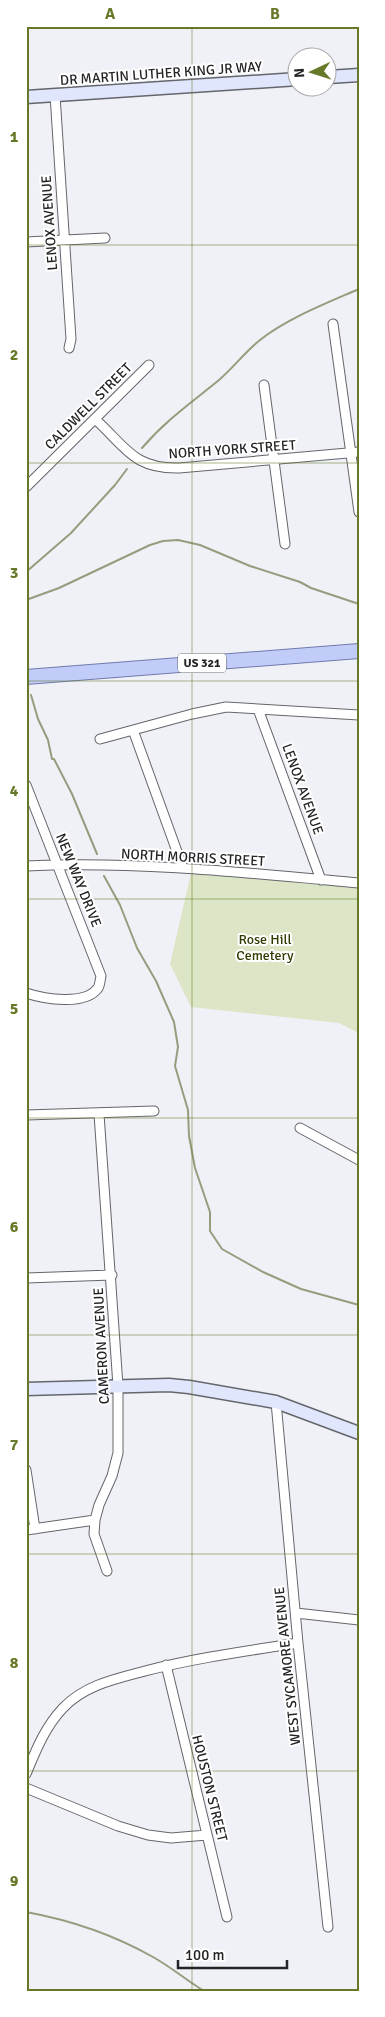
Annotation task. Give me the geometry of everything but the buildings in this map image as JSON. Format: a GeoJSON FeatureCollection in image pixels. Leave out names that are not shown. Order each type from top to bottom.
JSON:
{"type":"FeatureCollection","features":[{"type":"Feature","properties":{"kind":"main road","name":"US 321"},"geometry":{"type":"LineString","coordinates":[[26,677],[359,651]]}},
{"type":"Feature","properties":{"kind":"street"},"geometry":{"type":"LineString","coordinates":[[338,76],[359,75]]}},
{"type":"Feature","properties":{"kind":"street","name":"DR MARTIN LUTHER KING JR WAY"},"geometry":{"type":"LineString","coordinates":[[26,97],[288,80]]}},
{"type":"Feature","properties":{"kind":"street","name":"LENOX AVENUE"},"geometry":{"type":"LineString","coordinates":[[55,95],[71,339],[69,348]]}},
{"type":"Feature","properties":{"kind":"street"},"geometry":{"type":"LineString","coordinates":[[26,242],[105,238]]}},
{"type":"Feature","properties":{"kind":"street"},"geometry":{"type":"LineString","coordinates":[[332,324],[355,453],[359,512]]}},
{"type":"Feature","properties":{"kind":"street","name":"CALDWELL STREET"},"geometry":{"type":"LineString","coordinates":[[26,487],[148,365]]}},
{"type":"Feature","properties":{"kind":"street"},"geometry":{"type":"LineString","coordinates":[[264,385],[285,544]]}},
{"type":"Feature","properties":{"kind":"street","name":"NORTH YORK STREET"},"geometry":{"type":"LineString","coordinates":[[95,419],[128,452],[158,468],[180,468],[355,453]]}},
{"type":"Feature","properties":{"kind":"street"},"geometry":{"type":"LineString","coordinates":[[100,739],[214,708],[359,715]]}},
{"type":"Feature","properties":{"kind":"street","name":"LENOX AVENUE"},"geometry":{"type":"LineString","coordinates":[[258,709],[321,880]]}},
{"type":"Feature","properties":{"kind":"street"},"geometry":{"type":"LineString","coordinates":[[133,730],[183,868]]}},
{"type":"Feature","properties":{"kind":"street","name":"NEW WAY DRIVE"},"geometry":{"type":"LineString","coordinates":[[26,785],[101,976],[99,987],[92,993],[68,1000],[44,998],[26,993]]}},
{"type":"Feature","properties":{"kind":"street","name":"NORTH MORRIS STREET"},"geometry":{"type":"LineString","coordinates":[[26,866],[183,868],[359,883]]}},
{"type":"Feature","properties":{"kind":"street"},"geometry":{"type":"LineString","coordinates":[[26,1115],[154,1111]]}},
{"type":"Feature","properties":{"kind":"street","name":"CAMERON AVENUE"},"geometry":{"type":"LineString","coordinates":[[99,1114],[112,1275],[118,1386],[118,1453],[112,1476],[99,1505],[94,1534],[107,1571]]}},
{"type":"Feature","properties":{"kind":"street"},"geometry":{"type":"LineString","coordinates":[[300,1128],[359,1160]]}},
{"type":"Feature","properties":{"kind":"street"},"geometry":{"type":"LineString","coordinates":[[26,1278],[112,1275]]}},
{"type":"Feature","properties":{"kind":"street"},"geometry":{"type":"LineString","coordinates":[[26,1389],[118,1386],[189,1387],[276,1402],[359,1433]]}},
{"type":"Feature","properties":{"kind":"street","name":"WEST SYCAMORE AVENUE"},"geometry":{"type":"LineString","coordinates":[[276,1402],[298,1642],[328,1927]]}},
{"type":"Feature","properties":{"kind":"street"},"geometry":{"type":"LineString","coordinates":[[26,1470],[30,1530],[95,1520]]}},
{"type":"Feature","properties":{"kind":"street"},"geometry":{"type":"LineString","coordinates":[[296,1613],[359,1620]]}},
{"type":"Feature","properties":{"kind":"street"},"geometry":{"type":"LineString","coordinates":[[26,1774],[49,1726],[72,1700],[87,1690],[102,1683],[166,1665],[197,1658],[298,1642]]}},
{"type":"Feature","properties":{"kind":"street","name":"HOUSTON STREET"},"geometry":{"type":"LineString","coordinates":[[166,1665],[227,1917]]}},
{"type":"Feature","properties":{"kind":"street"},"geometry":{"type":"LineString","coordinates":[[26,1788],[118,1826],[148,1835],[171,1838],[207,1834]]}},
{"type":"Feature","properties":{"kind":"green space","name":"Rose Hill Cemetery"},"geometry":{"type":"Polygon","coordinates":[[[191,873],[359,887],[359,1033],[339,1023],[191,1007],[170,964],[191,873]]]}},
{"type":"Feature","properties":{"kind":"waterway"},"geometry":{"type":"LineString","coordinates":[[142,448],[170,420],[230,370],[260,340],[295,318],[359,289]]}},
{"type":"Feature","properties":{"kind":"waterway"},"geometry":{"type":"LineString","coordinates":[[26,572],[71,533],[115,485],[127,469]]}},
{"type":"Feature","properties":{"kind":"waterway"},"geometry":{"type":"LineString","coordinates":[[26,600],[59,588],[150,545],[163,541],[178,540],[200,545],[250,566],[359,604]]}},
{"type":"Feature","properties":{"kind":"waterway"},"geometry":{"type":"LineString","coordinates":[[31,695],[38,719],[48,740],[52,759],[54,759],[72,794],[97,854]]}},
{"type":"Feature","properties":{"kind":"waterway"},"geometry":{"type":"LineString","coordinates":[[104,876],[120,905],[137,948],[156,981],[174,1022],[178,1047],[175,1066],[188,1110],[189,1136],[195,1168],[210,1212],[210,1231],[222,1249],[263,1272],[301,1289],[359,1305]]}},
{"type":"Feature","properties":{"kind":"waterway"},"geometry":{"type":"LineString","coordinates":[[26,1912],[59,1919],[123,1942],[160,1961],[204,1991]]}}]}
